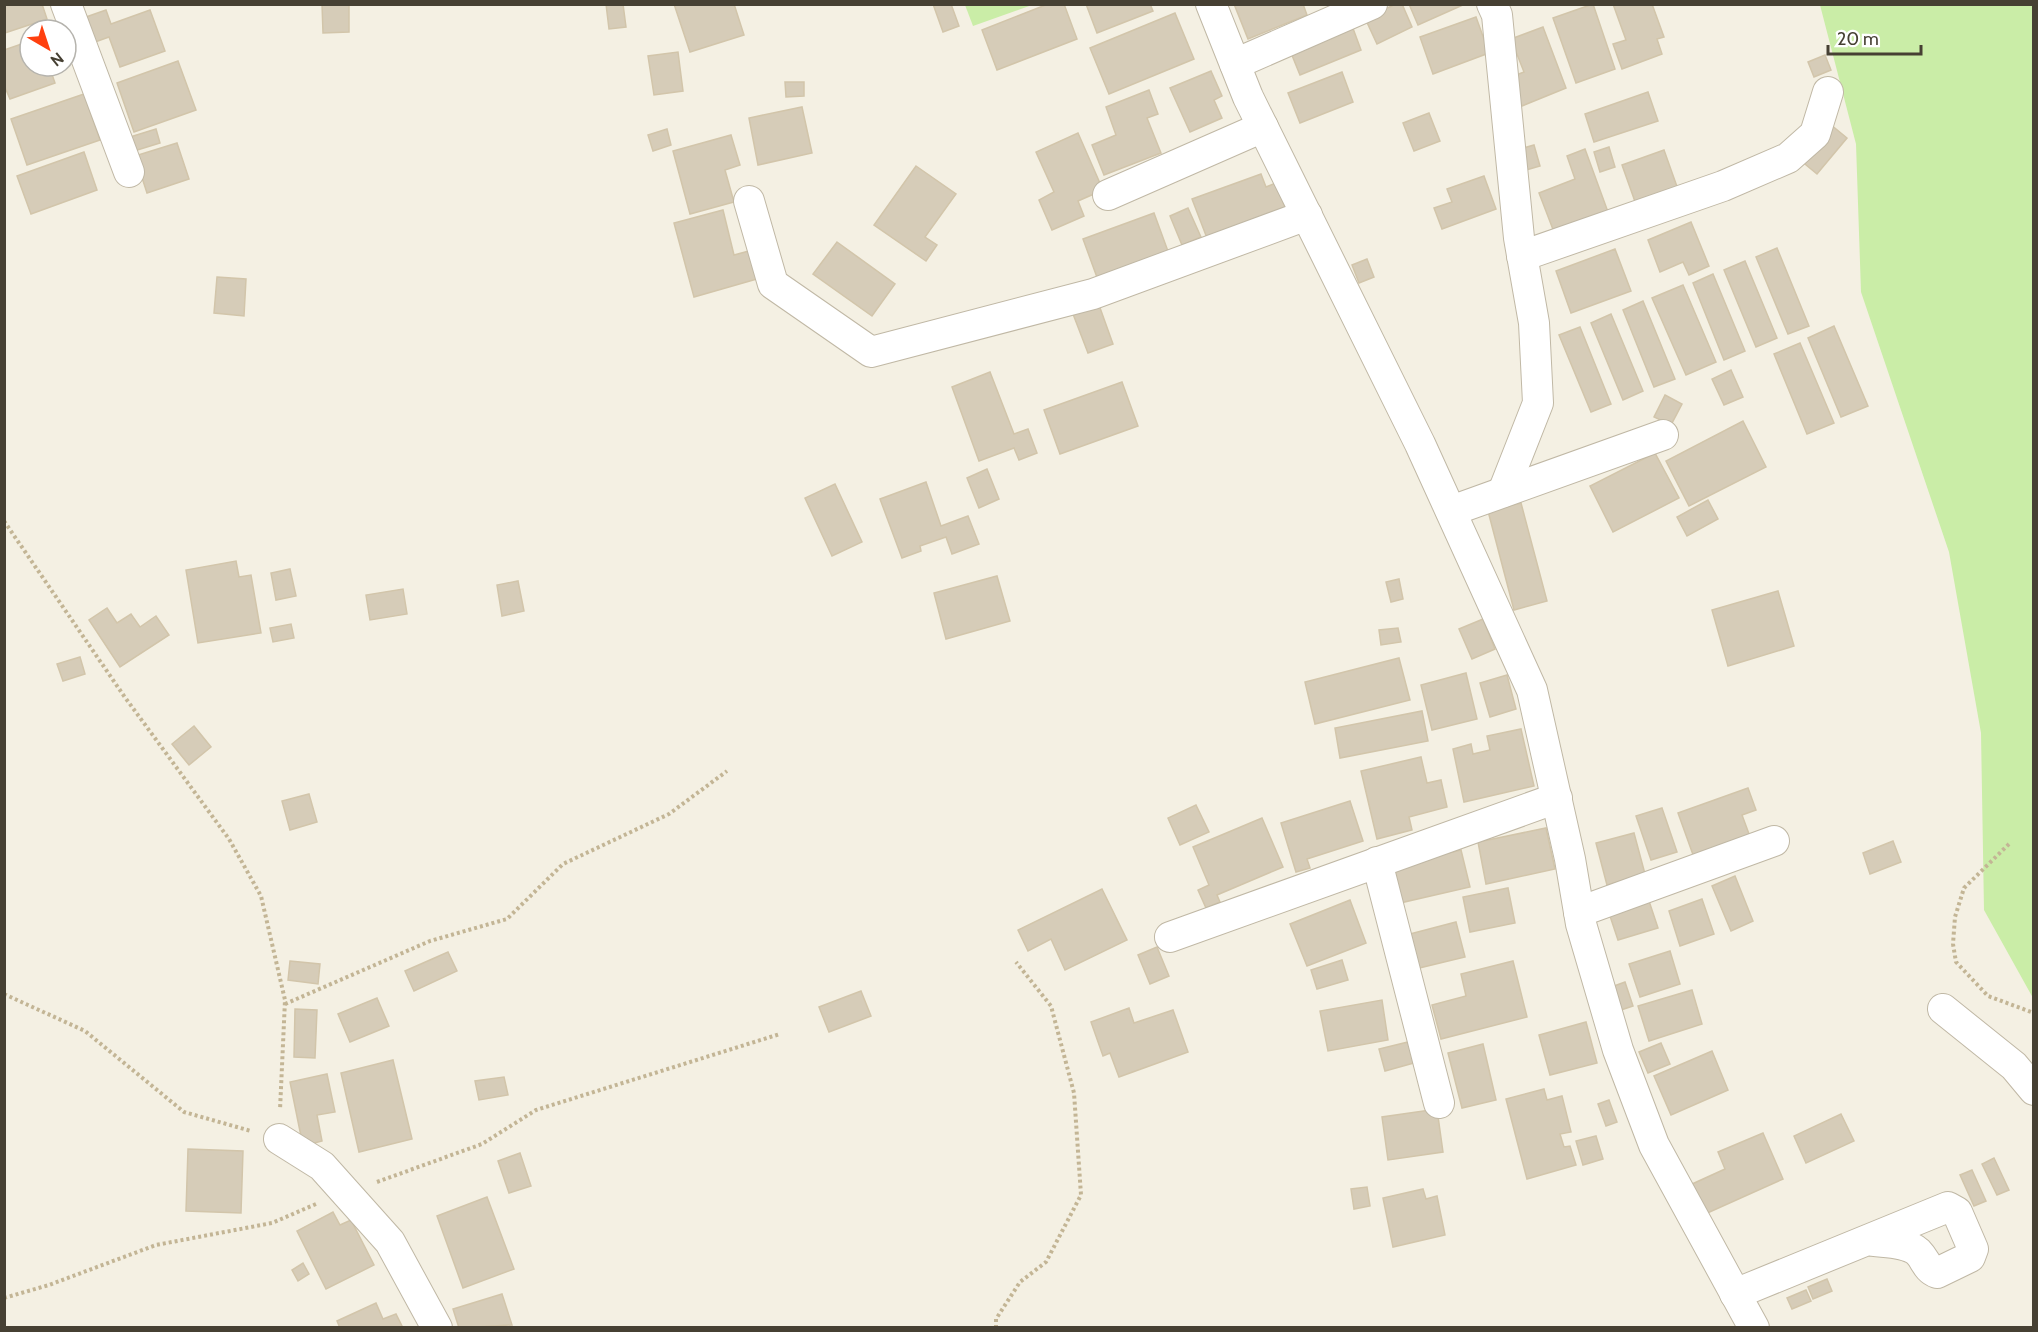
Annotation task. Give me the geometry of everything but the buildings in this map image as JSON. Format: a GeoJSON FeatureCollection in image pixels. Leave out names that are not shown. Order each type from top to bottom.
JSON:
{"type":"FeatureCollection","features":[{"type":"Feature","properties":{"kind":"street"},"geometry":{"type":"LineString","coordinates":[[66,4],[129,172]]}},
{"type":"Feature","properties":{"kind":"street"},"geometry":{"type":"LineString","coordinates":[[1211,4],[1263,127],[1451,511],[1532,690],[1557,798],[1579,912],[1618,1050],[1654,1145],[1754,1328]]}},
{"type":"Feature","properties":{"kind":"street"},"geometry":{"type":"LineString","coordinates":[[1235,64],[1372,4]]}},
{"type":"Feature","properties":{"kind":"street"},"geometry":{"type":"LineString","coordinates":[[1492,4],[1497,15],[1522,256],[1534,323],[1538,403],[1503,492]]}},
{"type":"Feature","properties":{"kind":"street"},"geometry":{"type":"LineString","coordinates":[[1522,256],[1733,182],[1788,158],[1815,134],[1828,92]]}},
{"type":"Feature","properties":{"kind":"street"},"geometry":{"type":"LineString","coordinates":[[1108,195],[1263,127]]}},
{"type":"Feature","properties":{"kind":"street"},"geometry":{"type":"LineString","coordinates":[[749,201],[773,284],[871,352],[1093,294],[1307,214]]}},
{"type":"Feature","properties":{"kind":"street"},"geometry":{"type":"LineString","coordinates":[[1451,511],[1663,435]]}},
{"type":"Feature","properties":{"kind":"street"},"geometry":{"type":"LineString","coordinates":[[1170,937],[1557,798]]}},
{"type":"Feature","properties":{"kind":"street"},"geometry":{"type":"LineString","coordinates":[[1579,912],[1774,841]]}},
{"type":"Feature","properties":{"kind":"street"},"geometry":{"type":"LineString","coordinates":[[1377,862],[1439,1103]]}},
{"type":"Feature","properties":{"kind":"street"},"geometry":{"type":"LineString","coordinates":[[1943,1009],[2014,1066],[2034,1090]]}},
{"type":"Feature","properties":{"kind":"street"},"geometry":{"type":"LineString","coordinates":[[279,1138],[321,1166],[390,1242],[437,1328]]}},
{"type":"Feature","properties":{"kind":"street"},"geometry":{"type":"LineString","coordinates":[[1735,1294],[1867,1240]]}},
{"type":"Feature","properties":{"kind":"path"},"geometry":{"type":"LineString","coordinates":[[4,521],[124,696],[229,839],[261,896],[285,1004],[279,1138],[184,1112],[85,1031],[4,994]]}},
{"type":"Feature","properties":{"kind":"path"},"geometry":{"type":"LineString","coordinates":[[285,1004],[430,941],[507,919],[563,864],[669,814],[727,771]]}},
{"type":"Feature","properties":{"kind":"path"},"geometry":{"type":"LineString","coordinates":[[2009,844],[1964,888],[1955,917],[1953,944],[1956,962],[1988,996],[2034,1013]]}},
{"type":"Feature","properties":{"kind":"path"},"geometry":{"type":"LineString","coordinates":[[996,1328],[996,1320],[1020,1282],[1046,1262],[1082,1195],[1074,1093],[1051,1006],[1016,962]]}},
{"type":"Feature","properties":{"kind":"path"},"geometry":{"type":"LineString","coordinates":[[4,1298],[49,1285],[156,1245],[272,1223],[344,1191],[402,1174],[482,1144],[536,1110],[780,1034]]}},
{"type":"Feature","properties":{"kind":"green space"},"geometry":{"type":"Polygon","coordinates":[[[965,4],[1032,5],[973,26],[965,4]]]}},
{"type":"Feature","properties":{"kind":"green space"},"geometry":{"type":"Polygon","coordinates":[[[1820,5],[2033,5],[2033,998],[1984,910],[1981,733],[1949,552],[1861,292],[1856,144],[1820,5]]]}}]}
